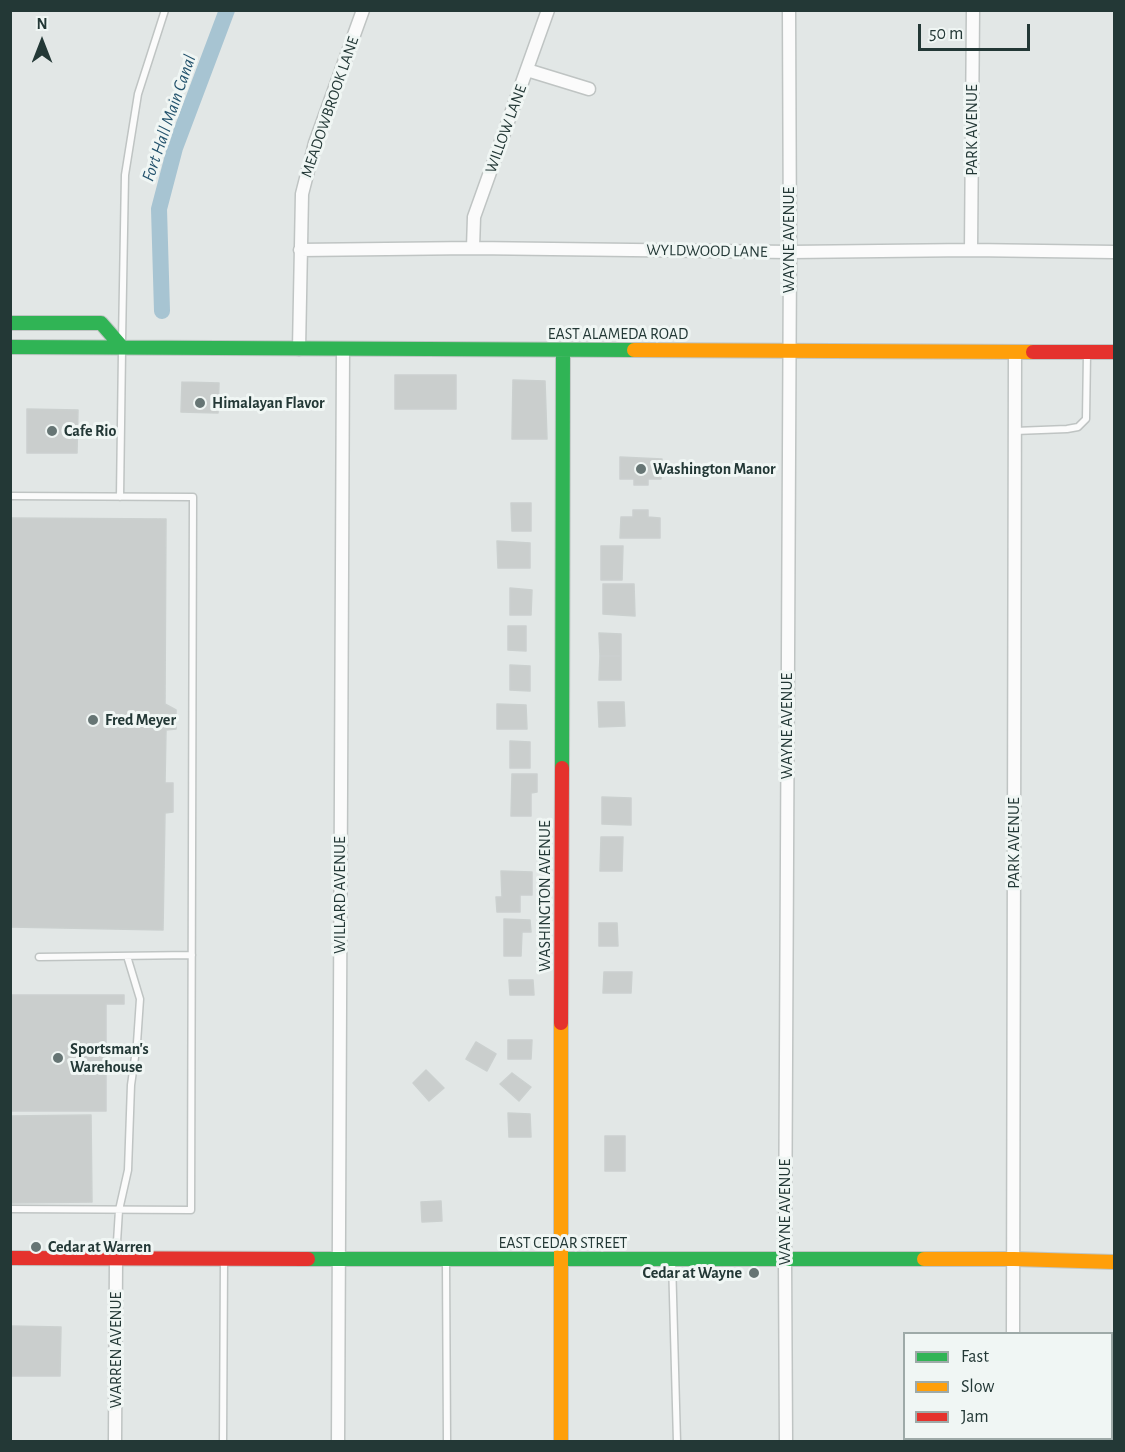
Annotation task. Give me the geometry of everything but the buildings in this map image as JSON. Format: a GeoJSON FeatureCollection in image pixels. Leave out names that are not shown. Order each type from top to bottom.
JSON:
{"type":"FeatureCollection","features":[{"type":"Feature","properties":{"kind":"street","name":"MEADOWBROOK LANE"},"geometry":{"type":"LineString","coordinates":[[299,349],[302,194],[315,143],[363,10]]}},
{"type":"Feature","properties":{"kind":"street","name":"WILLOW LANE"},"geometry":{"type":"LineString","coordinates":[[473,248],[474,217],[548,10]]}},
{"type":"Feature","properties":{"kind":"street","name":"WAYNE AVENUE"},"geometry":{"type":"LineString","coordinates":[[786,1442],[784,1259],[790,252],[789,10]]}},
{"type":"Feature","properties":{"kind":"street","name":"PARK AVENUE"},"geometry":{"type":"LineString","coordinates":[[971,250],[972,10]]}},
{"type":"Feature","properties":{"kind":"street"},"geometry":{"type":"LineString","coordinates":[[527,70],[589,89]]}},
{"type":"Feature","properties":{"kind":"street","name":"WYLDWOOD LANE"},"geometry":{"type":"LineString","coordinates":[[300,250],[473,248],[790,252],[971,250],[1114,252]]}},
{"type":"Feature","properties":{"kind":"street"},"geometry":{"type":"LineString","coordinates":[[10,323],[101,323],[122,347]]}},
{"type":"Feature","properties":{"kind":"street","name":"EAST ALAMEDA ROAD"},"geometry":{"type":"LineString","coordinates":[[10,347],[1114,352]]}},
{"type":"Feature","properties":{"kind":"street","name":"WILLARD AVENUE"},"geometry":{"type":"LineString","coordinates":[[338,1442],[343,349]]}},
{"type":"Feature","properties":{"kind":"street","name":"WASHINGTON AVENUE"},"geometry":{"type":"LineString","coordinates":[[561,1442],[564,364],[562,351]]}},
{"type":"Feature","properties":{"kind":"street","name":"PARK AVENUE"},"geometry":{"type":"LineString","coordinates":[[1013,1332],[1015,352]]}},
{"type":"Feature","properties":{"kind":"street","name":"EAST CEDAR STREET"},"geometry":{"type":"LineString","coordinates":[[10,1258],[1014,1259],[1114,1262]]}},
{"type":"Feature","properties":{"kind":"street","name":"WARREN AVENUE"},"geometry":{"type":"LineString","coordinates":[[115,1442],[116,1259]]}},
{"type":"Feature","properties":{"kind":"lane"},"geometry":{"type":"LineString","coordinates":[[120,497],[125,175],[138,94],[165,10]]}},
{"type":"Feature","properties":{"kind":"lane"},"geometry":{"type":"LineString","coordinates":[[1014,431],[1067,429],[1078,427],[1086,419],[1087,352]]}},
{"type":"Feature","properties":{"kind":"lane"},"geometry":{"type":"LineString","coordinates":[[10,496],[193,497],[191,1210],[10,1209]]}},
{"type":"Feature","properties":{"kind":"lane"},"geometry":{"type":"LineString","coordinates":[[39,957],[192,955]]}},
{"type":"Feature","properties":{"kind":"lane"},"geometry":{"type":"LineString","coordinates":[[116,1259],[119,1210],[128,1170],[132,1085],[140,999],[127,956]]}},
{"type":"Feature","properties":{"kind":"lane"},"geometry":{"type":"LineString","coordinates":[[223,1442],[224,1259]]}},
{"type":"Feature","properties":{"kind":"lane"},"geometry":{"type":"LineString","coordinates":[[446,1259],[447,1442]]}},
{"type":"Feature","properties":{"kind":"lane"},"geometry":{"type":"LineString","coordinates":[[672,1259],[677,1442]]}},
{"type":"Feature","properties":{"kind":"waterway","name":"Fort Hall Main Canal"},"geometry":{"type":"LineString","coordinates":[[162,311],[159,209],[175,148],[227,10]]}},
{"type":"Feature","properties":{"kind":"traffic: fast"},"geometry":{"type":"LineString","coordinates":[[10,323],[101,323],[122,347]]}},
{"type":"Feature","properties":{"kind":"traffic: fast"},"geometry":{"type":"LineString","coordinates":[[10,347],[634,350]]}},
{"type":"Feature","properties":{"kind":"traffic: fast"},"geometry":{"type":"LineString","coordinates":[[562,768],[563,351]]}},
{"type":"Feature","properties":{"kind":"traffic: fast"},"geometry":{"type":"LineString","coordinates":[[308,1259],[924,1259]]}},
{"type":"Feature","properties":{"kind":"traffic: slow"},"geometry":{"type":"LineString","coordinates":[[634,350],[1033,352]]}},
{"type":"Feature","properties":{"kind":"traffic: slow"},"geometry":{"type":"LineString","coordinates":[[561,1023],[561,1442]]}},
{"type":"Feature","properties":{"kind":"traffic: slow"},"geometry":{"type":"LineString","coordinates":[[924,1259],[1114,1262]]}},
{"type":"Feature","properties":{"kind":"traffic: jam"},"geometry":{"type":"LineString","coordinates":[[1033,352],[1114,352]]}},
{"type":"Feature","properties":{"kind":"traffic: jam"},"geometry":{"type":"LineString","coordinates":[[561,1023],[562,768]]}},
{"type":"Feature","properties":{"kind":"traffic: jam"},"geometry":{"type":"LineString","coordinates":[[10,1258],[308,1259]]}},
{"type":"Feature","properties":{"kind":"place","name":"Himalayan Flavor"},"geometry":{"type":"Point","coordinates":[200,403]}},
{"type":"Feature","properties":{"kind":"place","name":"Cafe Rio"},"geometry":{"type":"Point","coordinates":[52,431]}},
{"type":"Feature","properties":{"kind":"place","name":"Washington Manor"},"geometry":{"type":"Point","coordinates":[641,469]}},
{"type":"Feature","properties":{"kind":"place","name":"Fred Meyer"},"geometry":{"type":"Point","coordinates":[93,720]}},
{"type":"Feature","properties":{"kind":"place","name":"Sportsman's Warehouse"},"geometry":{"type":"Point","coordinates":[58,1058]}},
{"type":"Feature","properties":{"kind":"place","name":"Cedar at Warren"},"geometry":{"type":"Point","coordinates":[36,1247]}},
{"type":"Feature","properties":{"kind":"place","name":"Cedar at Wayne"},"geometry":{"type":"Point","coordinates":[754,1273]}}]}
